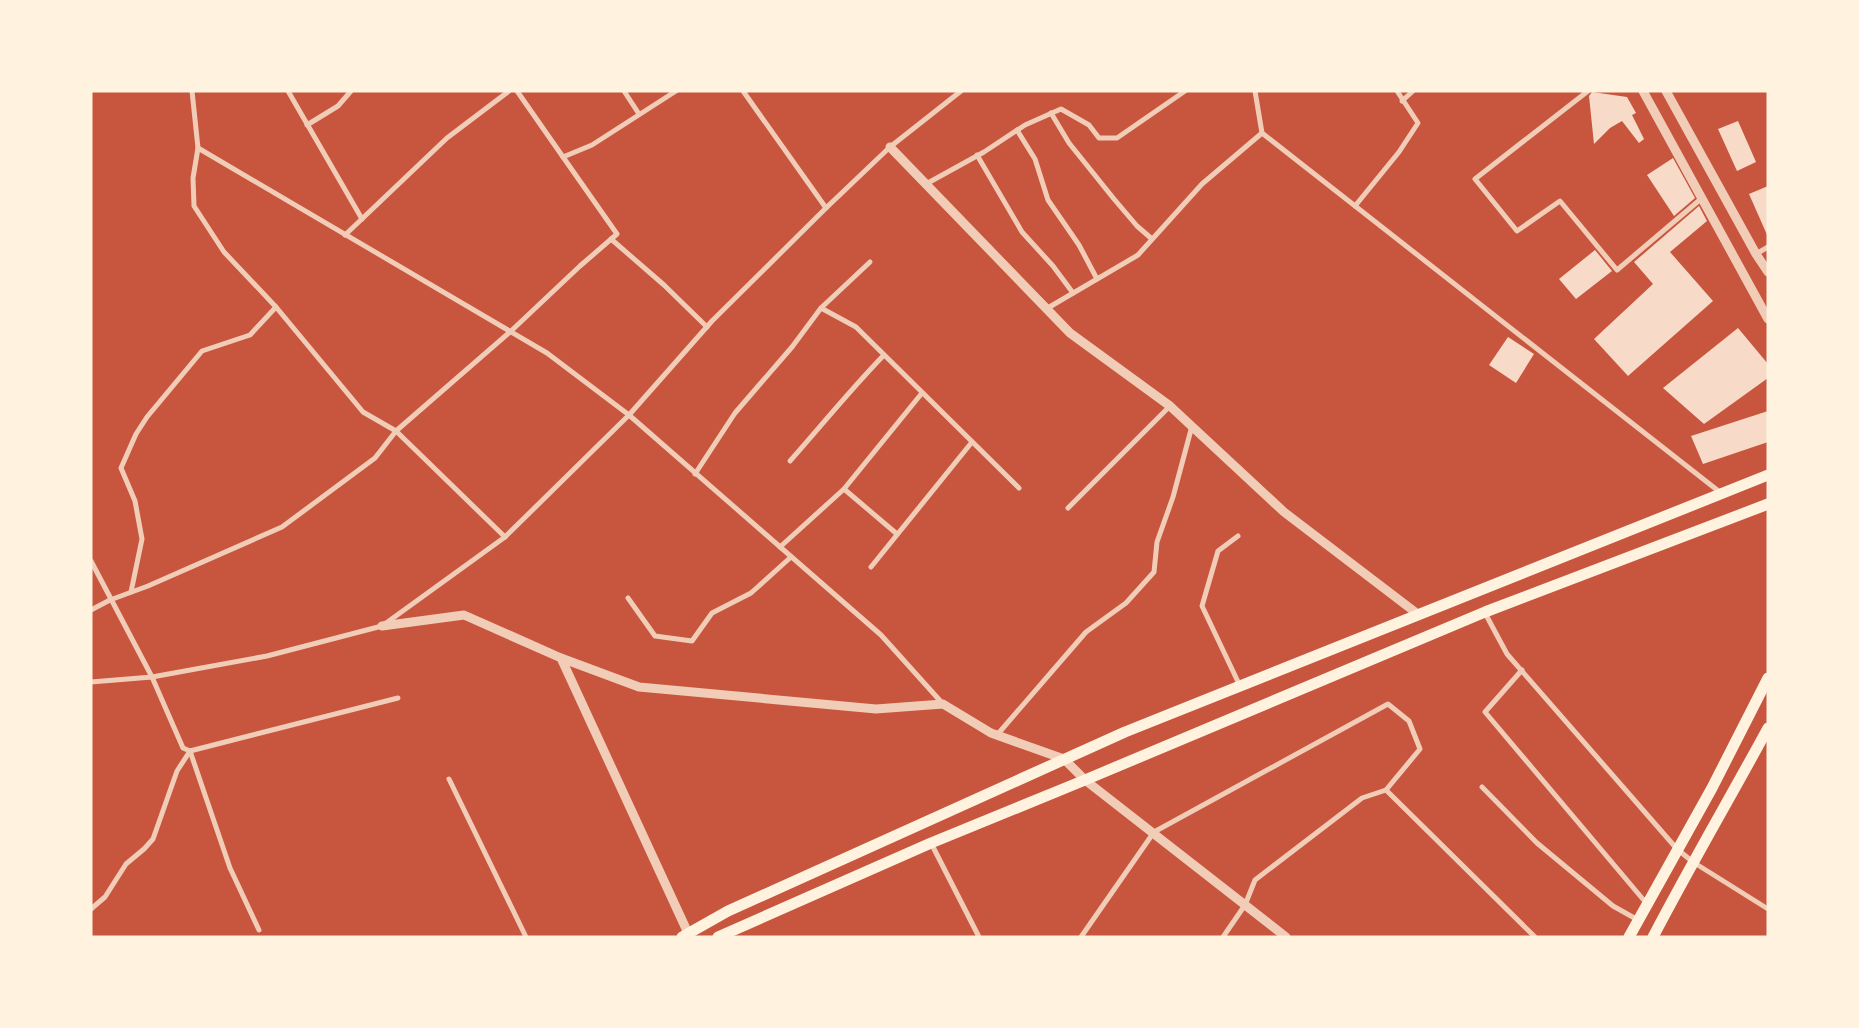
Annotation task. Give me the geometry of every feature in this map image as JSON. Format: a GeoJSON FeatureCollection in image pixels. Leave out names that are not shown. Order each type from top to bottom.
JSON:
{"type":"FeatureCollection","features":[{"type":"Feature","properties":{"kind":"main road"},"geometry":{"type":"LineString","coordinates":[[685,935],[728,911],[1125,732],[1768,475]]}},
{"type":"Feature","properties":{"kind":"main road"},"geometry":{"type":"LineString","coordinates":[[718,937],[931,843],[1485,612],[1768,504]]}},
{"type":"Feature","properties":{"kind":"main road"},"geometry":{"type":"LineString","coordinates":[[1629,937],[1712,788],[1768,678]]}},
{"type":"Feature","properties":{"kind":"main road"},"geometry":{"type":"LineString","coordinates":[[1654,937],[1692,862],[1727,804],[1768,728]]}},
{"type":"Feature","properties":{"kind":"street"},"geometry":{"type":"LineString","coordinates":[[192,91],[198,148],[193,178],[194,206],[224,252],[276,307],[363,412],[396,431],[505,536]]}},
{"type":"Feature","properties":{"kind":"street"},"geometry":{"type":"LineString","coordinates":[[288,91],[362,219]]}},
{"type":"Feature","properties":{"kind":"street"},"geometry":{"type":"LineString","coordinates":[[307,124],[338,106],[351,91]]}},
{"type":"Feature","properties":{"kind":"street"},"geometry":{"type":"LineString","coordinates":[[345,235],[447,138],[509,91]]}},
{"type":"Feature","properties":{"kind":"street"},"geometry":{"type":"LineString","coordinates":[[91,610],[110,600],[282,527],[375,458],[396,431],[510,332],[617,234],[517,91]]}},
{"type":"Feature","properties":{"kind":"street"},"geometry":{"type":"LineString","coordinates":[[624,91],[639,114]]}},
{"type":"Feature","properties":{"kind":"street"},"geometry":{"type":"LineString","coordinates":[[563,157],[592,144],[676,91]]}},
{"type":"Feature","properties":{"kind":"street"},"geometry":{"type":"LineString","coordinates":[[743,91],[826,208]]}},
{"type":"Feature","properties":{"kind":"street"},"geometry":{"type":"LineString","coordinates":[[382,626],[505,536],[629,415],[707,327],[826,208],[890,147],[961,91]]}},
{"type":"Feature","properties":{"kind":"street"},"geometry":{"type":"LineString","coordinates":[[925,184],[977,155],[1025,124],[1062,108],[1089,125],[1099,138],[1117,138],[1185,91]]}},
{"type":"Feature","properties":{"kind":"street"},"geometry":{"type":"LineString","coordinates":[[1255,91],[1262,134],[1722,493]]}},
{"type":"Feature","properties":{"kind":"street"},"geometry":{"type":"LineString","coordinates":[[1355,206],[1400,152],[1418,123],[1397,91]]}},
{"type":"Feature","properties":{"kind":"street"},"geometry":{"type":"LineString","coordinates":[[1402,101],[1413,91]]}},
{"type":"Feature","properties":{"kind":"street"},"geometry":{"type":"LineString","coordinates":[[1588,91],[1475,178],[1517,231],[1560,201],[1617,270],[1702,198]]}},
{"type":"Feature","properties":{"kind":"street"},"geometry":{"type":"LineString","coordinates":[[1643,91],[1768,318]]}},
{"type":"Feature","properties":{"kind":"street"},"geometry":{"type":"LineString","coordinates":[[1666,91],[1756,254],[1768,272]]}},
{"type":"Feature","properties":{"kind":"street"},"geometry":{"type":"LineString","coordinates":[[1051,113],[1069,143],[1114,199],[1152,239]]}},
{"type":"Feature","properties":{"kind":"street"},"geometry":{"type":"LineString","coordinates":[[1017,130],[1035,159],[1048,200],[1079,245],[1097,279]]}},
{"type":"Feature","properties":{"kind":"street"},"geometry":{"type":"LineString","coordinates":[[1046,309],[1138,255],[1202,184],[1262,134]]}},
{"type":"Feature","properties":{"kind":"street"},"geometry":{"type":"LineString","coordinates":[[890,147],[1070,333],[1170,406],[1284,512],[1419,615]]}},
{"type":"Feature","properties":{"kind":"street"},"geometry":{"type":"LineString","coordinates":[[198,148],[547,353],[629,415],[881,635],[943,704],[997,735],[1064,759],[1085,780],[1286,937]]}},
{"type":"Feature","properties":{"kind":"street"},"geometry":{"type":"LineString","coordinates":[[977,155],[1022,232],[1053,266],[1073,293]]}},
{"type":"Feature","properties":{"kind":"street"},"geometry":{"type":"LineString","coordinates":[[611,239],[707,327]]}},
{"type":"Feature","properties":{"kind":"street"},"geometry":{"type":"LineString","coordinates":[[1756,254],[1768,247]]}},
{"type":"Feature","properties":{"kind":"street"},"geometry":{"type":"LineString","coordinates":[[695,474],[735,413],[792,347],[821,308],[870,262]]}},
{"type":"Feature","properties":{"kind":"street"},"geometry":{"type":"LineString","coordinates":[[131,592],[142,539],[135,501],[121,468],[136,434],[168,391],[202,352],[250,335],[276,307]]}},
{"type":"Feature","properties":{"kind":"street"},"geometry":{"type":"LineString","coordinates":[[821,308],[856,327],[1019,488]]}},
{"type":"Feature","properties":{"kind":"street"},"geometry":{"type":"LineString","coordinates":[[790,461],[884,355]]}},
{"type":"Feature","properties":{"kind":"street"},"geometry":{"type":"LineString","coordinates":[[780,548],[844,489],[922,393]]}},
{"type":"Feature","properties":{"kind":"street"},"geometry":{"type":"LineString","coordinates":[[1068,508],[1170,406]]}},
{"type":"Feature","properties":{"kind":"street"},"geometry":{"type":"LineString","coordinates":[[997,735],[1086,632],[1126,603],[1154,572],[1157,542],[1173,497],[1192,426]]}},
{"type":"Feature","properties":{"kind":"street"},"geometry":{"type":"LineString","coordinates":[[871,567],[972,442]]}},
{"type":"Feature","properties":{"kind":"street"},"geometry":{"type":"LineString","coordinates":[[844,489],[897,534]]}},
{"type":"Feature","properties":{"kind":"street"},"geometry":{"type":"LineString","coordinates":[[1238,536],[1218,551],[1202,606],[1240,686]]}},
{"type":"Feature","properties":{"kind":"street"},"geometry":{"type":"LineString","coordinates":[[628,598],[655,636],[692,641],[712,613],[751,593],[791,557]]}},
{"type":"Feature","properties":{"kind":"street"},"geometry":{"type":"LineString","coordinates":[[91,561],[152,677],[183,748],[190,751],[398,698]]}},
{"type":"Feature","properties":{"kind":"street"},"geometry":{"type":"LineString","coordinates":[[1485,612],[1507,654],[1677,849],[1692,862],[1768,909]]}},
{"type":"Feature","properties":{"kind":"street"},"geometry":{"type":"LineString","coordinates":[[91,682],[152,677],[267,656],[382,626],[464,615],[561,658],[640,687],[876,709],[943,704]]}},
{"type":"Feature","properties":{"kind":"street"},"geometry":{"type":"LineString","coordinates":[[561,658],[685,935]]}},
{"type":"Feature","properties":{"kind":"street"},"geometry":{"type":"LineString","coordinates":[[1522,670],[1485,712],[1647,904]]}},
{"type":"Feature","properties":{"kind":"street"},"geometry":{"type":"LineString","coordinates":[[1081,937],[1154,832],[1388,704],[1408,721],[1420,749],[1386,790],[1362,798],[1255,880],[1245,905],[1223,937]]}},
{"type":"Feature","properties":{"kind":"street"},"geometry":{"type":"LineString","coordinates":[[91,908],[105,897],[126,864],[144,850],[153,839],[177,771],[190,751]]}},
{"type":"Feature","properties":{"kind":"street"},"geometry":{"type":"LineString","coordinates":[[190,751],[230,868],[259,930]]}},
{"type":"Feature","properties":{"kind":"street"},"geometry":{"type":"LineString","coordinates":[[449,779],[526,937]]}},
{"type":"Feature","properties":{"kind":"street"},"geometry":{"type":"LineString","coordinates":[[1482,787],[1537,843],[1613,906],[1638,920]]}},
{"type":"Feature","properties":{"kind":"street"},"geometry":{"type":"LineString","coordinates":[[1386,790],[1535,937]]}},
{"type":"Feature","properties":{"kind":"street"},"geometry":{"type":"LineString","coordinates":[[931,843],[979,937]]}},
{"type":"Feature","properties":{"kind":"building"},"geometry":{"type":"Polygon","coordinates":[[[1592,92],[1627,97],[1636,113],[1632,115],[1644,139],[1639,143],[1622,121],[1610,128],[1594,144],[1589,96],[1592,92]]]}},
{"type":"Feature","properties":{"kind":"building"},"geometry":{"type":"Polygon","coordinates":[[[1738,121],[1756,162],[1737,171],[1718,129],[1738,121]]]}},
{"type":"Feature","properties":{"kind":"building"},"geometry":{"type":"Polygon","coordinates":[[[1673,158],[1695,198],[1674,216],[1647,175],[1673,158]]]}},
{"type":"Feature","properties":{"kind":"building"},"geometry":{"type":"Polygon","coordinates":[[[1768,186],[1768,237],[1749,194],[1768,186]]]}},
{"type":"Feature","properties":{"kind":"building"},"geometry":{"type":"Polygon","coordinates":[[[1699,206],[1707,221],[1670,252],[1713,301],[1628,376],[1594,339],[1653,284],[1634,262],[1699,206]]]}},
{"type":"Feature","properties":{"kind":"building"},"geometry":{"type":"Polygon","coordinates":[[[1595,250],[1612,271],[1576,299],[1559,279],[1595,250]]]}},
{"type":"Feature","properties":{"kind":"building"},"geometry":{"type":"Polygon","coordinates":[[[1738,328],[1768,364],[1768,378],[1704,424],[1663,388],[1738,328]]]}},
{"type":"Feature","properties":{"kind":"building"},"geometry":{"type":"Polygon","coordinates":[[[1508,337],[1534,354],[1516,383],[1489,365],[1508,337]]]}},
{"type":"Feature","properties":{"kind":"building"},"geometry":{"type":"Polygon","coordinates":[[[1768,411],[1768,442],[1703,464],[1691,436],[1768,411]]]}}]}
